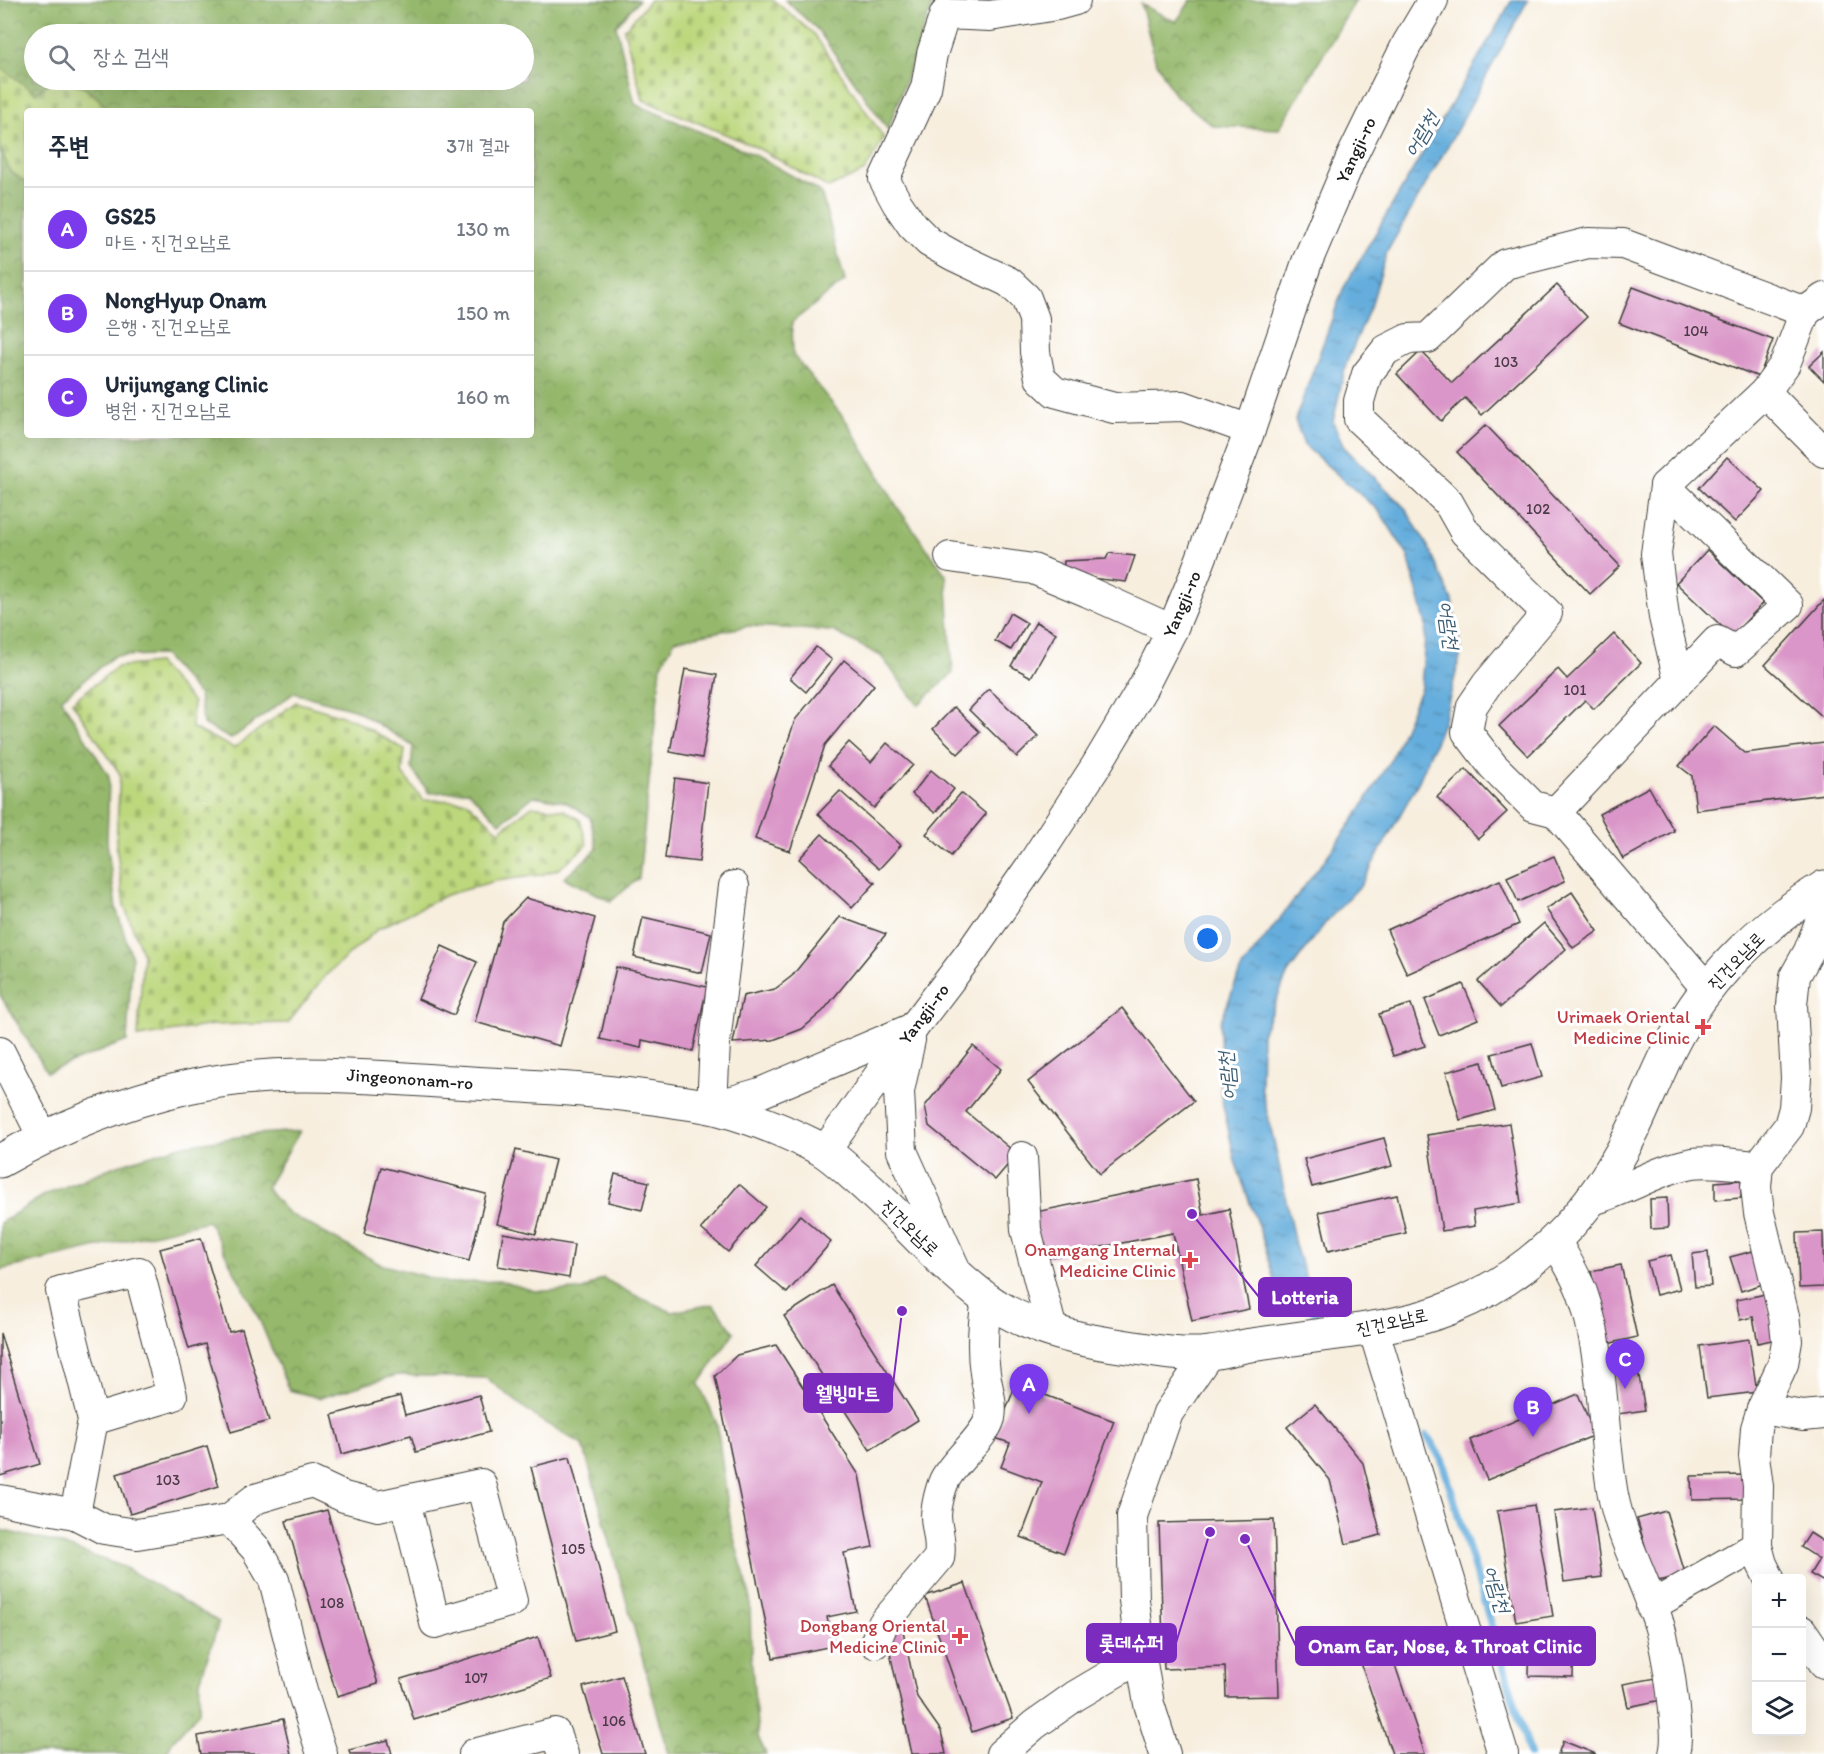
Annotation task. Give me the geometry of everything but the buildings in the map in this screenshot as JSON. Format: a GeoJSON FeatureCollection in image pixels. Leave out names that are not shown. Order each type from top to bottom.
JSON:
{"type":"FeatureCollection","features":[{"type":"Feature","properties":{"kind":"main road","name":"진건오남로"},"geometry":{"type":"LineString","coordinates":[[825,1151],[867,1186],[958,1275],[987,1299],[1020,1319],[1080,1340],[1178,1354],[1209,1353],[1373,1328],[1445,1310],[1474,1297],[1531,1263],[1592,1200],[1622,1152],[1679,1030],[1707,989],[1775,922],[1824,887]]}},
{"type":"Feature","properties":{"kind":"main road","name":"Jingeononam-ro"},"geometry":{"type":"LineString","coordinates":[[0,1161],[78,1122],[127,1104],[189,1087],[254,1077],[321,1073],[632,1095],[712,1107],[750,1118],[825,1151]]}},
{"type":"Feature","properties":{"kind":"street"},"geometry":{"type":"LineString","coordinates":[[1075,0],[990,16],[945,14],[932,54],[926,88],[884,179],[912,225],[929,243],[1009,282],[1026,298],[1034,319],[1035,352],[1040,378],[1055,392],[1114,408],[1183,406],[1250,430]]}},
{"type":"Feature","properties":{"kind":"street","name":"Yangji-ro"},"geometry":{"type":"LineString","coordinates":[[825,1151],[913,1028],[971,952],[1035,860],[1096,766],[1143,687],[1172,630],[1194,578],[1250,430],[1307,262],[1352,156],[1407,44],[1433,0]]}},
{"type":"Feature","properties":{"kind":"street"},"geometry":{"type":"LineString","coordinates":[[1679,681],[1664,618],[1656,554],[1665,486],[1765,392],[1785,364],[1815,305],[1623,244],[1588,243],[1505,264],[1428,338],[1408,339],[1386,350],[1367,374],[1359,401],[1359,419],[1448,502],[1464,532],[1548,613],[1487,684],[1472,706],[1467,732],[1493,766],[1533,806],[1556,812],[1707,989]]}},
{"type":"Feature","properties":{"kind":"street"},"geometry":{"type":"LineString","coordinates":[[1765,392],[1824,452]]}},
{"type":"Feature","properties":{"kind":"street"},"geometry":{"type":"LineString","coordinates":[[1556,812],[1717,641],[1736,651],[1788,605],[1665,486]]}},
{"type":"Feature","properties":{"kind":"street"},"geometry":{"type":"LineString","coordinates":[[950,557],[1033,569],[1172,630]]}},
{"type":"Feature","properties":{"kind":"street"},"geometry":{"type":"LineString","coordinates":[[734,886],[715,1042],[712,1107],[760,1094],[913,1028]]}},
{"type":"Feature","properties":{"kind":"street"},"geometry":{"type":"LineString","coordinates":[[1767,1574],[1757,1546],[1758,1486],[1754,1456],[1756,1428],[1762,1409],[1783,1364],[1787,1341],[1784,1316],[1759,1213],[1756,1187],[1758,1166],[1789,1126],[1794,1108],[1796,1078],[1792,1005],[1795,976],[1809,951],[1824,912]]}},
{"type":"Feature","properties":{"kind":"street"},"geometry":{"type":"LineString","coordinates":[[913,1028],[899,1091],[902,1152],[958,1275]]}},
{"type":"Feature","properties":{"kind":"street"},"geometry":{"type":"LineString","coordinates":[[0,1052],[44,1139]]}},
{"type":"Feature","properties":{"kind":"street"},"geometry":{"type":"LineString","coordinates":[[1022,1157],[1026,1230],[1052,1330]]}},
{"type":"Feature","properties":{"kind":"street"},"geometry":{"type":"LineString","coordinates":[[1592,1200],[1660,1173],[1694,1163],[1758,1166]]}},
{"type":"Feature","properties":{"kind":"street"},"geometry":{"type":"LineString","coordinates":[[1555,1239],[1581,1290],[1590,1321],[1603,1394],[1606,1441],[1614,1497],[1635,1564],[1660,1628],[1672,1692],[1677,1743],[1674,1754]]}},
{"type":"Feature","properties":{"kind":"street"},"geometry":{"type":"LineString","coordinates":[[75,1514],[93,1420],[61,1291],[139,1272],[172,1396],[93,1420]]}},
{"type":"Feature","properties":{"kind":"street"},"geometry":{"type":"LineString","coordinates":[[875,1643],[883,1624],[939,1558],[942,1545],[936,1515],[943,1482],[956,1461],[978,1438],[990,1419],[991,1398],[985,1373],[982,1336],[987,1299]]}},
{"type":"Feature","properties":{"kind":"street"},"geometry":{"type":"LineString","coordinates":[[1373,1328],[1503,1754]]}},
{"type":"Feature","properties":{"kind":"street"},"geometry":{"type":"LineString","coordinates":[[1165,1754],[1149,1704],[1141,1657],[1134,1600],[1132,1516],[1168,1413],[1209,1353]]}},
{"type":"Feature","properties":{"kind":"street"},"geometry":{"type":"LineString","coordinates":[[1762,1409],[1803,1416],[1824,1414]]}},
{"type":"Feature","properties":{"kind":"street"},"geometry":{"type":"LineString","coordinates":[[0,1500],[75,1514],[104,1529],[137,1534],[229,1519],[255,1499],[312,1482],[344,1497],[378,1506],[481,1484],[512,1601],[435,1623],[405,1501]]}},
{"type":"Feature","properties":{"kind":"street"},"geometry":{"type":"LineString","coordinates":[[229,1519],[256,1549],[274,1580],[302,1691],[322,1754]]}},
{"type":"Feature","properties":{"kind":"street"},"geometry":{"type":"LineString","coordinates":[[1651,1606],[1757,1546]]}},
{"type":"Feature","properties":{"kind":"street"},"geometry":{"type":"LineString","coordinates":[[1806,1637],[1824,1663]]}},
{"type":"Feature","properties":{"kind":"street"},"geometry":{"type":"LineString","coordinates":[[1001,1754],[1074,1696],[1141,1657]]}},
{"type":"Feature","properties":{"kind":"street"},"geometry":{"type":"LineString","coordinates":[[474,1754],[555,1733],[563,1754]]}},
{"type":"Feature","properties":{"kind":"green space"},"geometry":{"type":"Polygon","coordinates":[[[0,0],[639,0],[616,26],[635,104],[755,155],[821,192],[845,281],[792,322],[793,355],[847,422],[898,508],[946,575],[953,673],[918,705],[881,656],[833,631],[749,626],[675,640],[661,666],[639,878],[611,901],[564,878],[597,849],[590,817],[566,802],[534,796],[500,823],[468,791],[429,793],[411,768],[413,746],[354,709],[294,693],[231,739],[203,724],[199,695],[163,655],[114,656],[61,699],[109,776],[107,842],[116,908],[132,958],[127,1041],[47,1072],[0,995],[0,0]]]}},
{"type":"Feature","properties":{"kind":"green space"},"geometry":{"type":"Polygon","coordinates":[[[650,0],[773,0],[814,34],[884,138],[865,171],[829,188],[754,146],[643,100],[624,30],[650,0]]]}},
{"type":"Feature","properties":{"kind":"green space"},"geometry":{"type":"Polygon","coordinates":[[[785,0],[934,0],[888,130],[818,30],[785,0]]]}},
{"type":"Feature","properties":{"kind":"green space"},"geometry":{"type":"Polygon","coordinates":[[[1191,0],[1356,0],[1279,129],[1213,126],[1174,94],[1155,59],[1141,4],[1176,22],[1191,0]]]}},
{"type":"Feature","properties":{"kind":"green space"},"geometry":{"type":"Polygon","coordinates":[[[0,67],[24,84],[24,90],[32,90],[36,93],[40,90],[86,90],[107,108],[24,108],[24,181],[10,171],[0,147],[0,67]]]}},
{"type":"Feature","properties":{"kind":"green space"},"geometry":{"type":"Polygon","coordinates":[[[157,663],[193,702],[192,728],[234,748],[296,702],[352,719],[405,750],[402,773],[423,800],[466,801],[499,831],[532,806],[564,810],[580,820],[587,845],[559,869],[540,875],[495,881],[446,895],[378,929],[326,975],[288,1023],[213,1025],[138,1037],[143,955],[124,905],[116,844],[120,774],[72,702],[117,667],[157,663]]]}},
{"type":"Feature","properties":{"kind":"green space"},"geometry":{"type":"Polygon","coordinates":[[[300,1131],[266,1188],[288,1213],[380,1264],[449,1283],[500,1281],[535,1291],[583,1290],[603,1278],[672,1312],[713,1304],[734,1332],[699,1384],[717,1424],[731,1528],[750,1595],[751,1654],[758,1737],[766,1754],[669,1754],[583,1445],[540,1420],[486,1378],[397,1375],[320,1398],[289,1390],[257,1314],[208,1221],[0,1270],[0,1223],[43,1196],[115,1166],[184,1145],[257,1134],[300,1131]]]}},
{"type":"Feature","properties":{"kind":"green space"},"geometry":{"type":"Polygon","coordinates":[[[0,1530],[53,1542],[124,1567],[219,1622],[200,1681],[199,1712],[172,1742],[166,1754],[0,1754],[0,1530]]]}},
{"type":"Feature","properties":{"kind":"water"},"geometry":{"type":"Polygon","coordinates":[[[1512,0],[1528,0],[1387,252],[1372,303],[1346,364],[1333,422],[1344,447],[1405,508],[1429,548],[1452,600],[1461,654],[1443,723],[1419,781],[1361,885],[1326,922],[1288,973],[1262,1034],[1261,1087],[1295,1245],[1314,1304],[1281,1308],[1265,1246],[1235,1161],[1221,1096],[1220,1023],[1241,969],[1359,812],[1392,757],[1421,688],[1426,625],[1408,556],[1380,512],[1304,445],[1295,420],[1343,289],[1512,0]]]}},
{"type":"Feature","properties":{"kind":"waterway","name":"어람천"},"geometry":{"type":"LineString","coordinates":[[1301,1297],[1316,1314]]}},
{"type":"Feature","properties":{"kind":"waterway","name":"어람천"},"geometry":{"type":"LineString","coordinates":[[1427,1436],[1442,1460],[1530,1754]]}},
{"type":"Feature","properties":{"kind":"place","name":"Urimaek Oriental Medicine Clinic"},"geometry":{"type":"Point","coordinates":[1703,1027]}},
{"type":"Feature","properties":{"kind":"place","name":"Lotteria"},"geometry":{"type":"Point","coordinates":[1192,1214]}},
{"type":"Feature","properties":{"kind":"place","name":"Onamgang Internal Medicine Clinic"},"geometry":{"type":"Point","coordinates":[1190,1260]}},
{"type":"Feature","properties":{"kind":"place","name":"웰빙마트"},"geometry":{"type":"Point","coordinates":[902,1311]}},
{"type":"Feature","properties":{"kind":"place","name":"Urijungang Clinic"},"geometry":{"type":"Point","coordinates":[1625,1389]}},
{"type":"Feature","properties":{"kind":"place","name":"GS25"},"geometry":{"type":"Point","coordinates":[1029,1414]}},
{"type":"Feature","properties":{"kind":"place","name":"NongHyup Onam"},"geometry":{"type":"Point","coordinates":[1533,1437]}},
{"type":"Feature","properties":{"kind":"place","name":"롯데슈퍼"},"geometry":{"type":"Point","coordinates":[1210,1532]}},
{"type":"Feature","properties":{"kind":"place","name":"Onam Ear, Nose, & Throat Clinic"},"geometry":{"type":"Point","coordinates":[1245,1539]}},
{"type":"Feature","properties":{"kind":"place","name":"Dongbang Oriental Medicine Clinic"},"geometry":{"type":"Point","coordinates":[960,1636]}}]}
